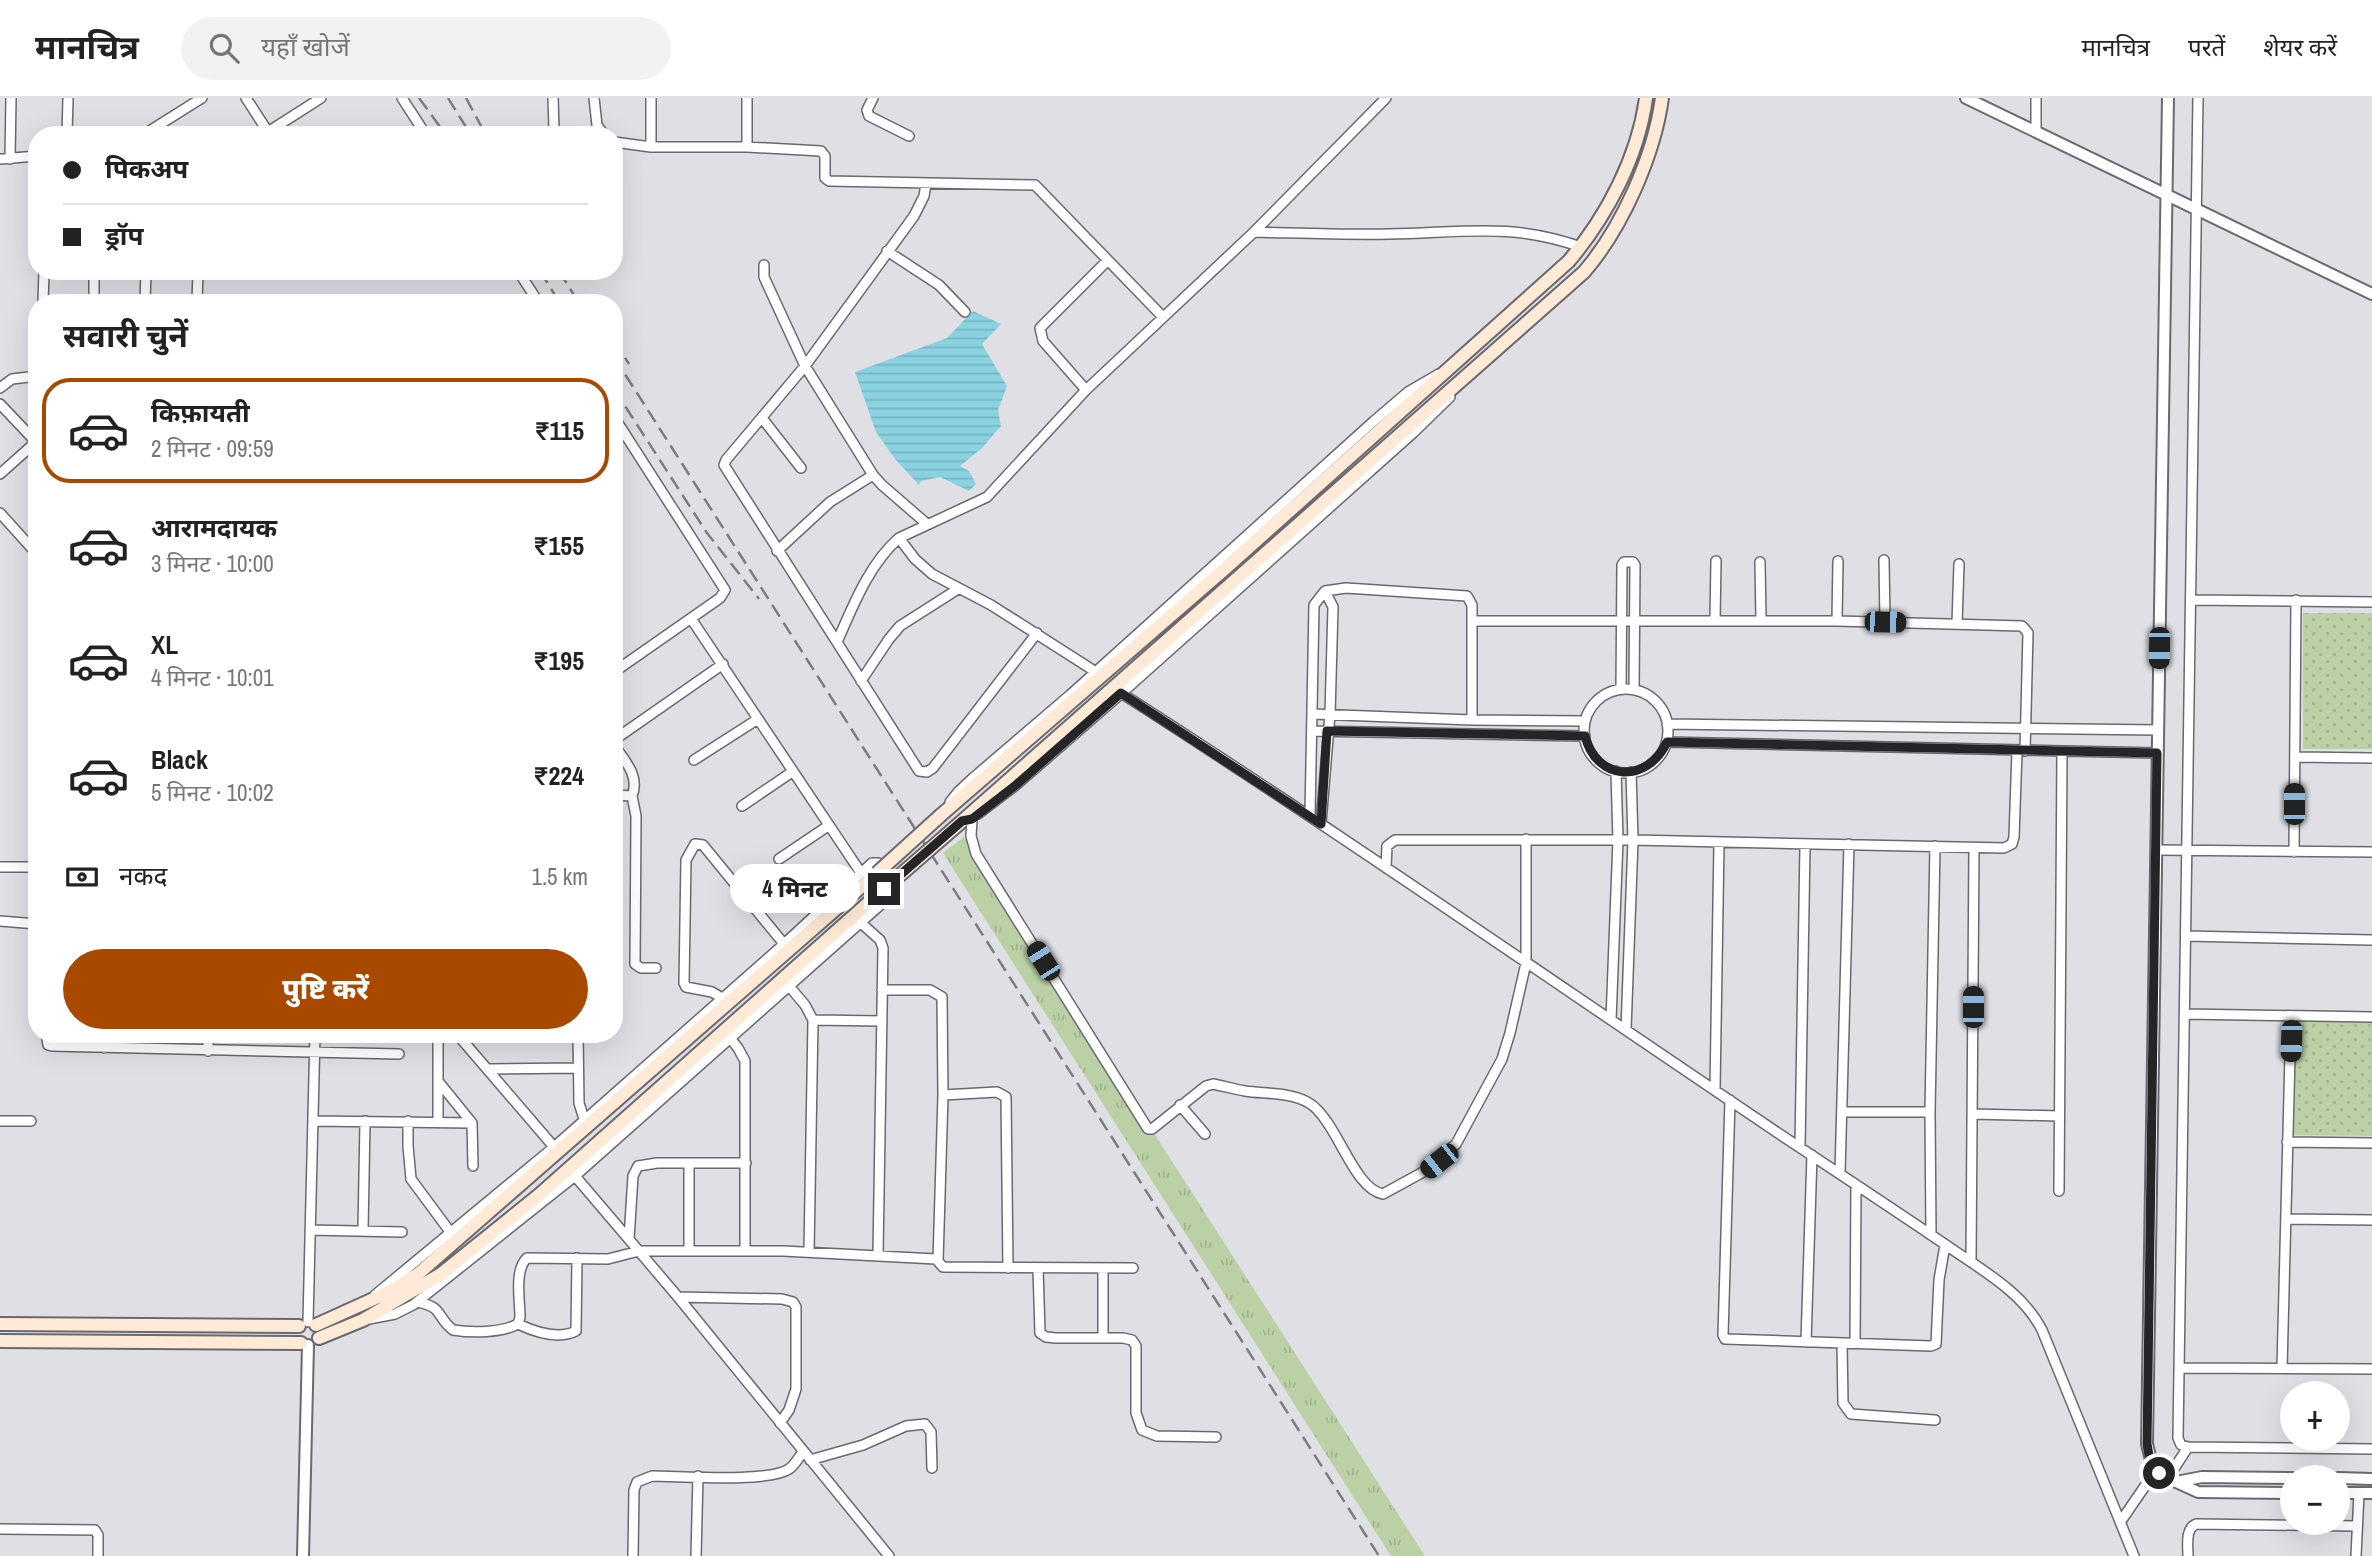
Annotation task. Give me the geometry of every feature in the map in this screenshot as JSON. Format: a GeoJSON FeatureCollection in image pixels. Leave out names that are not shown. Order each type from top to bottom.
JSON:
{"type":"FeatureCollection","features":[{"type":"Feature","properties":{"kind":"main road"},"geometry":{"type":"LineString","coordinates":[[0,1324],[308,1333],[389,1292],[418,1274],[1227,567],[1569,261],[1590,236],[1624,172],[1637,140],[1646,98]]}},
{"type":"Feature","properties":{"kind":"main road"},"geometry":{"type":"LineString","coordinates":[[0,1341],[308,1333],[363,1320],[441,1273],[539,1195],[1465,380],[1584,272],[1608,243],[1622,217],[1642,166],[1662,98]]}},
{"type":"Feature","properties":{"kind":"street"},"geometry":{"type":"LineString","coordinates":[[11,98],[5,159],[28,157]]}},
{"type":"Feature","properties":{"kind":"street"},"geometry":{"type":"LineString","coordinates":[[66,126],[68,98]]}},
{"type":"Feature","properties":{"kind":"street"},"geometry":{"type":"LineString","coordinates":[[158,126],[202,98]]}},
{"type":"Feature","properties":{"kind":"street"},"geometry":{"type":"LineString","coordinates":[[246,98],[262,126]]}},
{"type":"Feature","properties":{"kind":"street"},"geometry":{"type":"LineString","coordinates":[[277,126],[321,98]]}},
{"type":"Feature","properties":{"kind":"street"},"geometry":{"type":"LineString","coordinates":[[402,98],[420,126]]}},
{"type":"Feature","properties":{"kind":"street"},"geometry":{"type":"LineString","coordinates":[[553,98],[554,126]]}},
{"type":"Feature","properties":{"kind":"street"},"geometry":{"type":"LineString","coordinates":[[594,98],[598,126]]}},
{"type":"Feature","properties":{"kind":"street"},"geometry":{"type":"LineString","coordinates":[[651,98],[652,146]]}},
{"type":"Feature","properties":{"kind":"street"},"geometry":{"type":"LineString","coordinates":[[747,98],[747,147]]}},
{"type":"Feature","properties":{"kind":"street"},"geometry":{"type":"LineString","coordinates":[[873,98],[867,110],[869,116],[909,136]]}},
{"type":"Feature","properties":{"kind":"street"},"geometry":{"type":"LineString","coordinates":[[837,642],[866,583],[889,547],[899,538],[987,497],[1086,390],[1254,232],[1386,98]]}},
{"type":"Feature","properties":{"kind":"street"},"geometry":{"type":"LineString","coordinates":[[1966,98],[2372,294]]}},
{"type":"Feature","properties":{"kind":"street"},"geometry":{"type":"LineString","coordinates":[[2036,98],[2036,131]]}},
{"type":"Feature","properties":{"kind":"street"},"geometry":{"type":"LineString","coordinates":[[2168,98],[2147,1444],[2149,1458],[2156,1470],[2198,1492],[2280,1493]]}},
{"type":"Feature","properties":{"kind":"street"},"geometry":{"type":"LineString","coordinates":[[2198,98],[2178,1438],[2181,1445],[2188,1447],[2372,1449]]}},
{"type":"Feature","properties":{"kind":"street"},"geometry":{"type":"LineString","coordinates":[[623,143],[821,151],[825,156],[825,178],[829,181],[1035,185],[1163,317]]}},
{"type":"Feature","properties":{"kind":"street"},"geometry":{"type":"LineString","coordinates":[[926,184],[920,207],[805,366],[724,465],[919,771],[927,772],[933,768],[1037,634]]}},
{"type":"Feature","properties":{"kind":"street"},"geometry":{"type":"LineString","coordinates":[[1254,232],[1391,234],[1501,230],[1538,234],[1581,247]]}},
{"type":"Feature","properties":{"kind":"street"},"geometry":{"type":"LineString","coordinates":[[887,251],[932,280],[965,312]]}},
{"type":"Feature","properties":{"kind":"street"},"geometry":{"type":"LineString","coordinates":[[1086,390],[1043,341],[1040,328],[1107,261]]}},
{"type":"Feature","properties":{"kind":"street"},"geometry":{"type":"LineString","coordinates":[[764,265],[764,277],[805,366],[873,475],[927,524]]}},
{"type":"Feature","properties":{"kind":"street"},"geometry":{"type":"LineString","coordinates":[[944,813],[951,800],[965,785],[1096,672],[1400,399],[1427,379],[1448,369]]}},
{"type":"Feature","properties":{"kind":"street"},"geometry":{"type":"LineString","coordinates":[[0,388],[12,379],[28,377]]}},
{"type":"Feature","properties":{"kind":"street"},"geometry":{"type":"LineString","coordinates":[[1465,380],[1413,433],[1121,693],[1016,785],[962,823],[971,835],[976,854],[1149,1130],[1206,1086],[1213,1084],[1309,1102],[1325,1119],[1372,1191],[1383,1194],[1425,1171],[1455,1144],[1502,1059],[1516,1012],[1526,963],[1526,839]]}},
{"type":"Feature","properties":{"kind":"street"},"geometry":{"type":"LineString","coordinates":[[0,404],[28,434]]}},
{"type":"Feature","properties":{"kind":"street"},"geometry":{"type":"LineString","coordinates":[[762,418],[801,468]]}},
{"type":"Feature","properties":{"kind":"street"},"geometry":{"type":"LineString","coordinates":[[623,431],[724,587],[724,594],[692,620],[623,666]]}},
{"type":"Feature","properties":{"kind":"street"},"geometry":{"type":"LineString","coordinates":[[0,474],[28,449]]}},
{"type":"Feature","properties":{"kind":"street"},"geometry":{"type":"LineString","coordinates":[[777,551],[830,502],[873,475]]}},
{"type":"Feature","properties":{"kind":"street"},"geometry":{"type":"LineString","coordinates":[[0,513],[28,543]]}},
{"type":"Feature","properties":{"kind":"street"},"geometry":{"type":"LineString","coordinates":[[899,538],[921,566],[991,605],[1096,672]]}},
{"type":"Feature","properties":{"kind":"street"},"geometry":{"type":"LineString","coordinates":[[1884,560],[1885,622]]}},
{"type":"Feature","properties":{"kind":"street"},"geometry":{"type":"LineString","coordinates":[[1714,620],[1716,561]]}},
{"type":"Feature","properties":{"kind":"street"},"geometry":{"type":"LineString","coordinates":[[1837,621],[1838,561]]}},
{"type":"Feature","properties":{"kind":"street"},"geometry":{"type":"LineString","coordinates":[[1621,689],[1622,565],[1624,562],[1633,562],[1634,690]]}},
{"type":"Feature","properties":{"kind":"street"},"geometry":{"type":"LineString","coordinates":[[1760,562],[1761,620]]}},
{"type":"Feature","properties":{"kind":"street"},"geometry":{"type":"LineString","coordinates":[[1957,624],[1959,564]]}},
{"type":"Feature","properties":{"kind":"street"},"geometry":{"type":"LineString","coordinates":[[1310,815],[1314,605],[1325,591],[1346,588],[1462,594],[1470,599],[1472,720]]}},
{"type":"Feature","properties":{"kind":"street"},"geometry":{"type":"LineString","coordinates":[[861,681],[888,639],[900,626],[958,589]]}},
{"type":"Feature","properties":{"kind":"street"},"geometry":{"type":"LineString","coordinates":[[1321,824],[1333,607],[1325,591]]}},
{"type":"Feature","properties":{"kind":"street"},"geometry":{"type":"LineString","coordinates":[[2192,600],[2372,602]]}},
{"type":"Feature","properties":{"kind":"street"},"geometry":{"type":"LineString","coordinates":[[2294,852],[2296,600]]}},
{"type":"Feature","properties":{"kind":"street"},"geometry":{"type":"LineString","coordinates":[[692,620],[861,873]]}},
{"type":"Feature","properties":{"kind":"street"},"geometry":{"type":"LineString","coordinates":[[1386,868],[1387,846],[1395,840],[1633,840],[1974,848],[2004,848],[2012,844],[2025,728],[2026,629],[2022,626],[1761,620],[1472,621]]}},
{"type":"Feature","properties":{"kind":"street"},"geometry":{"type":"LineString","coordinates":[[623,736],[723,664]]}},
{"type":"Feature","properties":{"kind":"street"},"geometry":{"type":"LineString","coordinates":[[1621,689],[1634,690],[1654,699],[1661,707],[1667,724],[1667,742],[1654,762],[1631,772],[1616,771],[1605,766],[1588,748],[1585,736],[1590,709],[1598,700],[1621,689]]}},
{"type":"Feature","properties":{"kind":"street"},"geometry":{"type":"LineString","coordinates":[[1121,693],[1310,815],[1971,1262],[2012,1293],[2036,1318],[2053,1353],[2134,1556]]}},
{"type":"Feature","properties":{"kind":"street"},"geometry":{"type":"LineString","coordinates":[[1314,714],[1586,721]]}},
{"type":"Feature","properties":{"kind":"street"},"geometry":{"type":"LineString","coordinates":[[694,760],[758,719]]}},
{"type":"Feature","properties":{"kind":"street"},"geometry":{"type":"LineString","coordinates":[[1667,724],[2158,730]]}},
{"type":"Feature","properties":{"kind":"street"},"geometry":{"type":"LineString","coordinates":[[1313,731],[1585,736]]}},
{"type":"Feature","properties":{"kind":"street"},"geometry":{"type":"LineString","coordinates":[[1667,742],[2157,753]]}},
{"type":"Feature","properties":{"kind":"street"},"geometry":{"type":"LineString","coordinates":[[2059,1191],[2062,752]]}},
{"type":"Feature","properties":{"kind":"street"},"geometry":{"type":"LineString","coordinates":[[623,757],[635,781],[632,796],[636,816],[634,961],[637,966],[656,968]]}},
{"type":"Feature","properties":{"kind":"street"},"geometry":{"type":"LineString","coordinates":[[2295,757],[2372,758]]}},
{"type":"Feature","properties":{"kind":"street"},"geometry":{"type":"LineString","coordinates":[[1611,1020],[1618,840],[1616,771]]}},
{"type":"Feature","properties":{"kind":"street"},"geometry":{"type":"LineString","coordinates":[[742,806],[792,772]]}},
{"type":"Feature","properties":{"kind":"street"},"geometry":{"type":"LineString","coordinates":[[1626,1030],[1633,840],[1631,772]]}},
{"type":"Feature","properties":{"kind":"street"},"geometry":{"type":"LineString","coordinates":[[623,796],[632,796]]}},
{"type":"Feature","properties":{"kind":"street"},"geometry":{"type":"LineString","coordinates":[[779,859],[828,826]]}},
{"type":"Feature","properties":{"kind":"street"},"geometry":{"type":"LineString","coordinates":[[1715,1089],[1719,843]]}},
{"type":"Feature","properties":{"kind":"street"},"geometry":{"type":"LineString","coordinates":[[722,998],[712,992],[686,987],[684,983],[687,860],[695,844],[703,845],[784,944]]}},
{"type":"Feature","properties":{"kind":"street"},"geometry":{"type":"LineString","coordinates":[[1840,1174],[1849,844]]}},
{"type":"Feature","properties":{"kind":"street"},"geometry":{"type":"LineString","coordinates":[[1800,1147],[1805,845]]}},
{"type":"Feature","properties":{"kind":"street"},"geometry":{"type":"LineString","coordinates":[[1931,1235],[1930,1112],[1935,846]]}},
{"type":"Feature","properties":{"kind":"street"},"geometry":{"type":"LineString","coordinates":[[1971,1262],[1974,848]]}},
{"type":"Feature","properties":{"kind":"street"},"geometry":{"type":"LineString","coordinates":[[2156,850],[2372,852]]}},
{"type":"Feature","properties":{"kind":"street"},"geometry":{"type":"LineString","coordinates":[[363,1320],[395,1314],[418,1302],[575,1176],[897,889],[878,863],[872,863],[554,1147],[365,1302]]}},
{"type":"Feature","properties":{"kind":"street"},"geometry":{"type":"LineString","coordinates":[[0,867],[28,867]]}},
{"type":"Feature","properties":{"kind":"street"},"geometry":{"type":"LineString","coordinates":[[0,922],[28,924]]}},
{"type":"Feature","properties":{"kind":"street"},"geometry":{"type":"LineString","coordinates":[[860,923],[880,940],[883,948],[878,1255]]}},
{"type":"Feature","properties":{"kind":"street"},"geometry":{"type":"LineString","coordinates":[[2186,936],[2372,940]]}},
{"type":"Feature","properties":{"kind":"street"},"geometry":{"type":"LineString","coordinates":[[789,986],[813,1020],[809,1252]]}},
{"type":"Feature","properties":{"kind":"street"},"geometry":{"type":"LineString","coordinates":[[882,990],[930,990],[942,997],[943,1095],[939,1261],[943,1267],[1133,1268]]}},
{"type":"Feature","properties":{"kind":"street"},"geometry":{"type":"LineString","coordinates":[[2185,1014],[2372,1017]]}},
{"type":"Feature","properties":{"kind":"street"},"geometry":{"type":"LineString","coordinates":[[2283,1368],[2291,1016]]}},
{"type":"Feature","properties":{"kind":"street"},"geometry":{"type":"LineString","coordinates":[[813,1020],[882,1021]]}},
{"type":"Feature","properties":{"kind":"street"},"geometry":{"type":"LineString","coordinates":[[730,1038],[745,1061],[745,1251]]}},
{"type":"Feature","properties":{"kind":"street"},"geometry":{"type":"LineString","coordinates":[[48,1043],[52,1046],[104,1048],[399,1054]]}},
{"type":"Feature","properties":{"kind":"street"},"geometry":{"type":"LineString","coordinates":[[104,1043],[104,1048]]}},
{"type":"Feature","properties":{"kind":"street"},"geometry":{"type":"LineString","coordinates":[[208,1043],[208,1051]]}},
{"type":"Feature","properties":{"kind":"street"},"geometry":{"type":"LineString","coordinates":[[303,1556],[315,1043]]}},
{"type":"Feature","properties":{"kind":"street"},"geometry":{"type":"LineString","coordinates":[[438,1043],[438,1122]]}},
{"type":"Feature","properties":{"kind":"street"},"geometry":{"type":"LineString","coordinates":[[465,1043],[554,1147]]}},
{"type":"Feature","properties":{"kind":"street"},"geometry":{"type":"LineString","coordinates":[[578,1043],[579,1103],[584,1119]]}},
{"type":"Feature","properties":{"kind":"street"},"geometry":{"type":"LineString","coordinates":[[487,1069],[578,1068]]}},
{"type":"Feature","properties":{"kind":"street"},"geometry":{"type":"LineString","coordinates":[[438,1081],[472,1123],[473,1166]]}},
{"type":"Feature","properties":{"kind":"street"},"geometry":{"type":"LineString","coordinates":[[943,1095],[997,1092],[1006,1097],[1007,1268]]}},
{"type":"Feature","properties":{"kind":"street"},"geometry":{"type":"LineString","coordinates":[[1730,1100],[1723,1335],[1730,1341],[1936,1344],[1939,1280],[1945,1245]]}},
{"type":"Feature","properties":{"kind":"street"},"geometry":{"type":"LineString","coordinates":[[1181,1105],[1205,1134]]}},
{"type":"Feature","properties":{"kind":"street"},"geometry":{"type":"LineString","coordinates":[[1842,1112],[1930,1112]]}},
{"type":"Feature","properties":{"kind":"street"},"geometry":{"type":"LineString","coordinates":[[1973,1114],[2059,1116]]}},
{"type":"Feature","properties":{"kind":"street"},"geometry":{"type":"LineString","coordinates":[[0,1121],[31,1121]]}},
{"type":"Feature","properties":{"kind":"street"},"geometry":{"type":"LineString","coordinates":[[313,1121],[472,1123]]}},
{"type":"Feature","properties":{"kind":"street"},"geometry":{"type":"LineString","coordinates":[[363,1231],[365,1121]]}},
{"type":"Feature","properties":{"kind":"street"},"geometry":{"type":"LineString","coordinates":[[408,1121],[411,1179],[451,1233]]}},
{"type":"Feature","properties":{"kind":"street"},"geometry":{"type":"LineString","coordinates":[[2287,1142],[2372,1143]]}},
{"type":"Feature","properties":{"kind":"street"},"geometry":{"type":"LineString","coordinates":[[1806,1342],[1812,1155]]}},
{"type":"Feature","properties":{"kind":"street"},"geometry":{"type":"LineString","coordinates":[[629,1239],[633,1176],[638,1167],[657,1163],[746,1163]]}},
{"type":"Feature","properties":{"kind":"street"},"geometry":{"type":"LineString","coordinates":[[689,1163],[689,1251]]}},
{"type":"Feature","properties":{"kind":"street"},"geometry":{"type":"LineString","coordinates":[[575,1176],[678,1297],[889,1556]]}},
{"type":"Feature","properties":{"kind":"street"},"geometry":{"type":"LineString","coordinates":[[1855,1343],[1856,1185]]}},
{"type":"Feature","properties":{"kind":"street"},"geometry":{"type":"LineString","coordinates":[[2286,1219],[2372,1220]]}},
{"type":"Feature","properties":{"kind":"street"},"geometry":{"type":"LineString","coordinates":[[310,1230],[402,1232]]}},
{"type":"Feature","properties":{"kind":"street"},"geometry":{"type":"LineString","coordinates":[[519,1324],[520,1269],[523,1261],[532,1257],[608,1259],[639,1251],[745,1251],[878,1255],[939,1261]]}},
{"type":"Feature","properties":{"kind":"street"},"geometry":{"type":"LineString","coordinates":[[418,1302],[433,1305],[453,1330],[497,1330],[519,1324],[542,1333],[567,1334],[576,1331],[577,1258]]}},
{"type":"Feature","properties":{"kind":"street"},"geometry":{"type":"LineString","coordinates":[[1038,1268],[1040,1333],[1056,1338],[1132,1340],[1136,1346],[1136,1413],[1142,1430],[1157,1436],[1216,1437]]}},
{"type":"Feature","properties":{"kind":"street"},"geometry":{"type":"LineString","coordinates":[[1103,1269],[1103,1338]]}},
{"type":"Feature","properties":{"kind":"street"},"geometry":{"type":"LineString","coordinates":[[678,1297],[782,1299],[793,1302],[796,1307],[796,1389],[789,1410],[780,1423]]}},
{"type":"Feature","properties":{"kind":"street"},"geometry":{"type":"LineString","coordinates":[[1842,1343],[1843,1403],[1851,1414],[1935,1420]]}},
{"type":"Feature","properties":{"kind":"street"},"geometry":{"type":"LineString","coordinates":[[2179,1368],[2372,1369]]}},
{"type":"Feature","properties":{"kind":"street"},"geometry":{"type":"LineString","coordinates":[[810,1460],[863,1445],[906,1426],[925,1424],[931,1432],[932,1468]]}},
{"type":"Feature","properties":{"kind":"street"},"geometry":{"type":"LineString","coordinates":[[2172,1480],[2188,1447]]}},
{"type":"Feature","properties":{"kind":"street"},"geometry":{"type":"LineString","coordinates":[[633,1556],[634,1490],[637,1482],[653,1476],[772,1476],[789,1469],[803,1452]]}},
{"type":"Feature","properties":{"kind":"street"},"geometry":{"type":"LineString","coordinates":[[2121,1521],[2156,1470]]}},
{"type":"Feature","properties":{"kind":"street"},"geometry":{"type":"LineString","coordinates":[[696,1556],[698,1476]]}},
{"type":"Feature","properties":{"kind":"street"},"geometry":{"type":"LineString","coordinates":[[2172,1480],[2202,1477],[2280,1478]]}},
{"type":"Feature","properties":{"kind":"street"},"geometry":{"type":"LineString","coordinates":[[2350,1478],[2372,1479]]}},
{"type":"Feature","properties":{"kind":"street"},"geometry":{"type":"LineString","coordinates":[[2350,1493],[2372,1493]]}},
{"type":"Feature","properties":{"kind":"street"},"geometry":{"type":"LineString","coordinates":[[2356,1556],[2359,1493]]}},
{"type":"Feature","properties":{"kind":"street"},"geometry":{"type":"LineString","coordinates":[[2188,1556],[2188,1532],[2196,1524],[2357,1526]]}},
{"type":"Feature","properties":{"kind":"street"},"geometry":{"type":"LineString","coordinates":[[0,1529],[95,1530],[98,1535],[98,1556]]}},
{"type":"Feature","properties":{"kind":"green space"},"geometry":{"type":"Polygon","coordinates":[[[2303,613],[2372,613],[2372,749],[2303,749],[2303,613]]]}},
{"type":"Feature","properties":{"kind":"green space"},"geometry":{"type":"Polygon","coordinates":[[[964,837],[1425,1556],[1391,1556],[943,853],[964,837]]]}},
{"type":"Feature","properties":{"kind":"green space"},"geometry":{"type":"Polygon","coordinates":[[[2295,1021],[2372,1022],[2372,1136],[2294,1135],[2295,1021]]]}},
{"type":"Feature","properties":{"kind":"water"},"geometry":{"type":"Polygon","coordinates":[[[973,311],[1001,324],[982,344],[1007,386],[998,410],[1001,426],[982,448],[960,466],[969,471],[976,484],[969,491],[940,477],[921,481],[919,485],[895,459],[876,432],[855,372],[947,338],[973,311]]]}},
{"type":"Feature","properties":{"kind":"railway"},"geometry":{"type":"LineString","coordinates":[[419,98],[439,126]]}},
{"type":"Feature","properties":{"kind":"railway"},"geometry":{"type":"LineString","coordinates":[[448,98],[465,126]]}},
{"type":"Feature","properties":{"kind":"railway"},"geometry":{"type":"LineString","coordinates":[[466,98],[481,126]]}},
{"type":"Feature","properties":{"kind":"railway"},"geometry":{"type":"LineString","coordinates":[[546,280],[554,294]]}},
{"type":"Feature","properties":{"kind":"railway"},"geometry":{"type":"LineString","coordinates":[[565,280],[573,294]]}},
{"type":"Feature","properties":{"kind":"railway"},"geometry":{"type":"LineString","coordinates":[[623,354],[629,364]]}},
{"type":"Feature","properties":{"kind":"railway"},"geometry":{"type":"LineString","coordinates":[[623,371],[1379,1556]]}},
{"type":"Feature","properties":{"kind":"railway"},"geometry":{"type":"LineString","coordinates":[[623,403],[707,533],[759,599]]}},
{"type":"Feature","properties":{"kind":"route"},"geometry":{"type":"LineString","coordinates":[[884,889],[962,821],[972,819],[1016,785],[1121,693],[1321,824],[1327,731],[1585,736],[1588,748],[1595,758],[1605,766],[1624,772],[1643,769],[1654,762],[1667,742],[2157,753],[2147,1444],[2153,1468],[2159,1473]]}}]}
